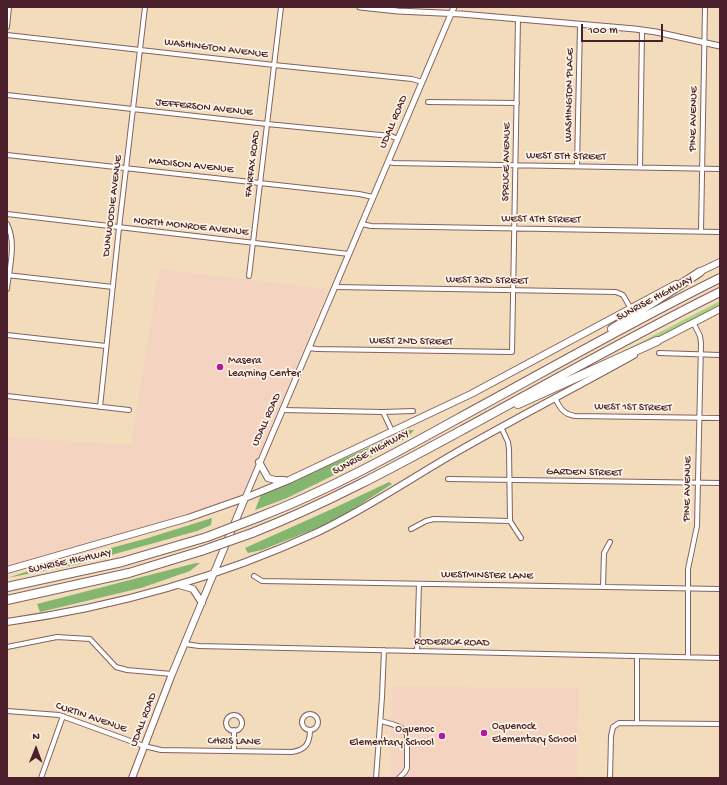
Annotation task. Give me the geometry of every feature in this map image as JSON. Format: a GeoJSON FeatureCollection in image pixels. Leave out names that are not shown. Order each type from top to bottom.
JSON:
{"type":"FeatureCollection","features":[{"type":"Feature","properties":{"kind":"highway"},"geometry":{"type":"LineString","coordinates":[[585,349],[622,322],[700,272]]}},
{"type":"Feature","properties":{"kind":"highway","name":"SUNRISE HIGHWAY"},"geometry":{"type":"LineString","coordinates":[[7,587],[122,562],[208,536],[259,518],[360,472],[672,302],[720,278]]}},
{"type":"Feature","properties":{"kind":"highway","name":"SUNRISE HIGHWAY"},"geometry":{"type":"LineString","coordinates":[[7,600],[129,573],[201,551],[252,533],[306,511],[353,489],[651,327],[720,292]]}},
{"type":"Feature","properties":{"kind":"highway"},"geometry":{"type":"LineString","coordinates":[[488,416],[532,399],[657,341]]}},
{"type":"Feature","properties":{"kind":"main road","name":"SUNRISE HIGHWAY"},"geometry":{"type":"LineString","coordinates":[[7,570],[178,521],[245,498],[289,480],[488,386],[630,307],[720,262]]}},
{"type":"Feature","properties":{"kind":"main road"},"geometry":{"type":"LineString","coordinates":[[7,622],[94,606],[177,584],[276,550],[331,525],[383,497],[501,427],[657,341],[720,309]]}},
{"type":"Feature","properties":{"kind":"main road"},"geometry":{"type":"LineString","coordinates":[[259,462],[270,479],[289,480]]}},
{"type":"Feature","properties":{"kind":"main road","name":"UDALL ROAD"},"geometry":{"type":"LineString","coordinates":[[132,778],[184,644],[245,498]]}},
{"type":"Feature","properties":{"kind":"main road"},"geometry":{"type":"LineString","coordinates":[[177,584],[188,586],[193,589],[202,604]]}},
{"type":"Feature","properties":{"kind":"street"},"geometry":{"type":"LineString","coordinates":[[7,26],[9,7]]}},
{"type":"Feature","properties":{"kind":"street","name":"DUNWOODIE AVENUE"},"geometry":{"type":"LineString","coordinates":[[100,407],[145,7]]}},
{"type":"Feature","properties":{"kind":"street","name":"FAIRFAX ROAD"},"geometry":{"type":"LineString","coordinates":[[249,276],[280,7]]}},
{"type":"Feature","properties":{"kind":"street"},"geometry":{"type":"LineString","coordinates":[[360,7],[451,13],[642,30],[720,46]]}},
{"type":"Feature","properties":{"kind":"street","name":"UDALL ROAD"},"geometry":{"type":"LineString","coordinates":[[245,498],[259,462],[454,7]]}},
{"type":"Feature","properties":{"kind":"street","name":"PINE AVENUE"},"geometry":{"type":"LineString","coordinates":[[701,232],[705,7]]}},
{"type":"Feature","properties":{"kind":"street","name":"SPRUCE AVENUE"},"geometry":{"type":"LineString","coordinates":[[512,352],[518,19]]}},
{"type":"Feature","properties":{"kind":"street","name":"WASHINGTON PLACE"},"geometry":{"type":"LineString","coordinates":[[577,166],[580,25]]}},
{"type":"Feature","properties":{"kind":"street"},"geometry":{"type":"LineString","coordinates":[[640,167],[642,30]]}},
{"type":"Feature","properties":{"kind":"street","name":"WASHINGTON AVENUE"},"geometry":{"type":"LineString","coordinates":[[7,35],[412,79],[422,82]]}},
{"type":"Feature","properties":{"kind":"street","name":"JEFFERSON AVENUE"},"geometry":{"type":"LineString","coordinates":[[7,95],[267,124],[391,136],[398,139]]}},
{"type":"Feature","properties":{"kind":"street"},"geometry":{"type":"LineString","coordinates":[[428,102],[517,103]]}},
{"type":"Feature","properties":{"kind":"street","name":"MADISON AVENUE"},"geometry":{"type":"LineString","coordinates":[[7,155],[359,194],[373,197]]}},
{"type":"Feature","properties":{"kind":"street","name":"WEST 5TH STREET"},"geometry":{"type":"LineString","coordinates":[[388,162],[720,169]]}},
{"type":"Feature","properties":{"kind":"street","name":"NORTH MONROE AVENUE"},"geometry":{"type":"LineString","coordinates":[[7,214],[349,254]]}},
{"type":"Feature","properties":{"kind":"street"},"geometry":{"type":"LineString","coordinates":[[7,224],[11,234],[12,244],[7,289]]}},
{"type":"Feature","properties":{"kind":"street","name":"WEST 4TH STREET"},"geometry":{"type":"LineString","coordinates":[[362,224],[372,226],[720,232]]}},
{"type":"Feature","properties":{"kind":"street"},"geometry":{"type":"LineString","coordinates":[[8,275],[113,287]]}},
{"type":"Feature","properties":{"kind":"street","name":"WEST 3RD STREET"},"geometry":{"type":"LineString","coordinates":[[335,287],[619,292],[625,297],[630,307]]}},
{"type":"Feature","properties":{"kind":"street","name":"PINE AVENUE"},"geometry":{"type":"LineString","coordinates":[[688,657],[688,588],[690,558],[697,526],[700,355],[700,340],[693,322]]}},
{"type":"Feature","properties":{"kind":"street"},"geometry":{"type":"LineString","coordinates":[[7,335],[106,346]]}},
{"type":"Feature","properties":{"kind":"street","name":"WEST 2ND STREET"},"geometry":{"type":"LineString","coordinates":[[309,348],[512,352]]}},
{"type":"Feature","properties":{"kind":"street"},"geometry":{"type":"LineString","coordinates":[[658,353],[720,355]]}},
{"type":"Feature","properties":{"kind":"street"},"geometry":{"type":"LineString","coordinates":[[7,396],[129,410]]}},
{"type":"Feature","properties":{"kind":"street","name":"WEST 1ST STREET"},"geometry":{"type":"LineString","coordinates":[[555,398],[562,411],[568,415],[575,416],[720,418]]}},
{"type":"Feature","properties":{"kind":"street"},"geometry":{"type":"LineString","coordinates":[[282,410],[383,412],[413,411]]}},
{"type":"Feature","properties":{"kind":"street"},"geometry":{"type":"LineString","coordinates":[[383,412],[392,431]]}},
{"type":"Feature","properties":{"kind":"street"},"geometry":{"type":"LineString","coordinates":[[501,427],[509,445],[510,521],[521,538]]}},
{"type":"Feature","properties":{"kind":"street","name":"GARDEN STREET"},"geometry":{"type":"LineString","coordinates":[[448,479],[720,483]]}},
{"type":"Feature","properties":{"kind":"street"},"geometry":{"type":"LineString","coordinates":[[410,529],[426,521],[434,519],[510,521]]}},
{"type":"Feature","properties":{"kind":"street"},"geometry":{"type":"LineString","coordinates":[[604,587],[604,553],[610,542]]}},
{"type":"Feature","properties":{"kind":"street","name":"WESTMINSTER LANE"},"geometry":{"type":"LineString","coordinates":[[254,576],[262,580],[720,589]]}},
{"type":"Feature","properties":{"kind":"street"},"geometry":{"type":"LineString","coordinates":[[417,650],[418,584]]}},
{"type":"Feature","properties":{"kind":"street"},"geometry":{"type":"LineString","coordinates":[[7,647],[58,637],[90,639],[116,667],[127,670],[172,674]]}},
{"type":"Feature","properties":{"kind":"street","name":"RODERICK ROAD"},"geometry":{"type":"LineString","coordinates":[[184,644],[199,646],[720,658]]}},
{"type":"Feature","properties":{"kind":"street"},"geometry":{"type":"LineString","coordinates":[[376,778],[381,721],[384,650]]}},
{"type":"Feature","properties":{"kind":"street"},"geometry":{"type":"LineString","coordinates":[[636,723],[637,656]]}},
{"type":"Feature","properties":{"kind":"street","name":"CURTIN AVENUE"},"geometry":{"type":"LineString","coordinates":[[7,711],[49,713],[63,716],[144,746]]}},
{"type":"Feature","properties":{"kind":"street","name":"CHRIS LANE"},"geometry":{"type":"LineString","coordinates":[[310,714],[316,716],[318,722],[316,728],[310,730],[304,728],[301,722],[304,716],[310,714]]}},
{"type":"Feature","properties":{"kind":"street"},"geometry":{"type":"LineString","coordinates":[[41,778],[63,716]]}},
{"type":"Feature","properties":{"kind":"street"},"geometry":{"type":"LineString","coordinates":[[381,721],[400,727],[407,734],[407,768],[398,778]]}},
{"type":"Feature","properties":{"kind":"street"},"geometry":{"type":"LineString","coordinates":[[610,778],[611,736],[613,727],[620,723],[720,724]]}},
{"type":"Feature","properties":{"kind":"street"},"geometry":{"type":"LineString","coordinates":[[234,730],[234,752]]}},
{"type":"Feature","properties":{"kind":"street","name":"CHRIS LANE"},"geometry":{"type":"LineString","coordinates":[[144,746],[161,750],[292,752],[299,751],[305,747],[310,735],[310,730]]}},
{"type":"Feature","properties":{"kind":"shaded area"},"geometry":{"type":"Polygon","coordinates":[[[159,269],[328,289],[256,463],[238,501],[7,569],[7,437],[131,445],[159,269]]]}},
{"type":"Feature","properties":{"kind":"shaded area","name":"Oquenock Elementary School"},"geometry":{"type":"Polygon","coordinates":[[[392,686],[579,689],[577,778],[390,778],[392,686]]]}},
{"type":"Feature","properties":{"kind":"green space"},"geometry":{"type":"Polygon","coordinates":[[[720,301],[720,307],[611,360],[614,356],[720,301]]]}},
{"type":"Feature","properties":{"kind":"green space"},"geometry":{"type":"Polygon","coordinates":[[[409,430],[414,430],[408,437],[367,459],[287,498],[255,510],[261,495],[409,430]]]}},
{"type":"Feature","properties":{"kind":"green space"},"geometry":{"type":"Polygon","coordinates":[[[389,482],[392,484],[335,521],[262,550],[248,553],[245,548],[332,509],[389,482]]]}},
{"type":"Feature","properties":{"kind":"green space"},"geometry":{"type":"Polygon","coordinates":[[[212,518],[211,525],[197,531],[79,564],[7,578],[41,567],[148,538],[212,518]]]}},
{"type":"Feature","properties":{"kind":"green space"},"geometry":{"type":"Polygon","coordinates":[[[200,563],[190,571],[141,588],[40,612],[37,604],[200,563]]]}},
{"type":"Feature","properties":{"kind":"place","name":"Masera Learning Center"},"geometry":{"type":"Point","coordinates":[220,367]}},
{"type":"Feature","properties":{"kind":"place","name":"Oquenock Elementary School"},"geometry":{"type":"Point","coordinates":[484,733]}},
{"type":"Feature","properties":{"kind":"place","name":"Oquenoc Elementary School"},"geometry":{"type":"Point","coordinates":[442,736]}}]}
